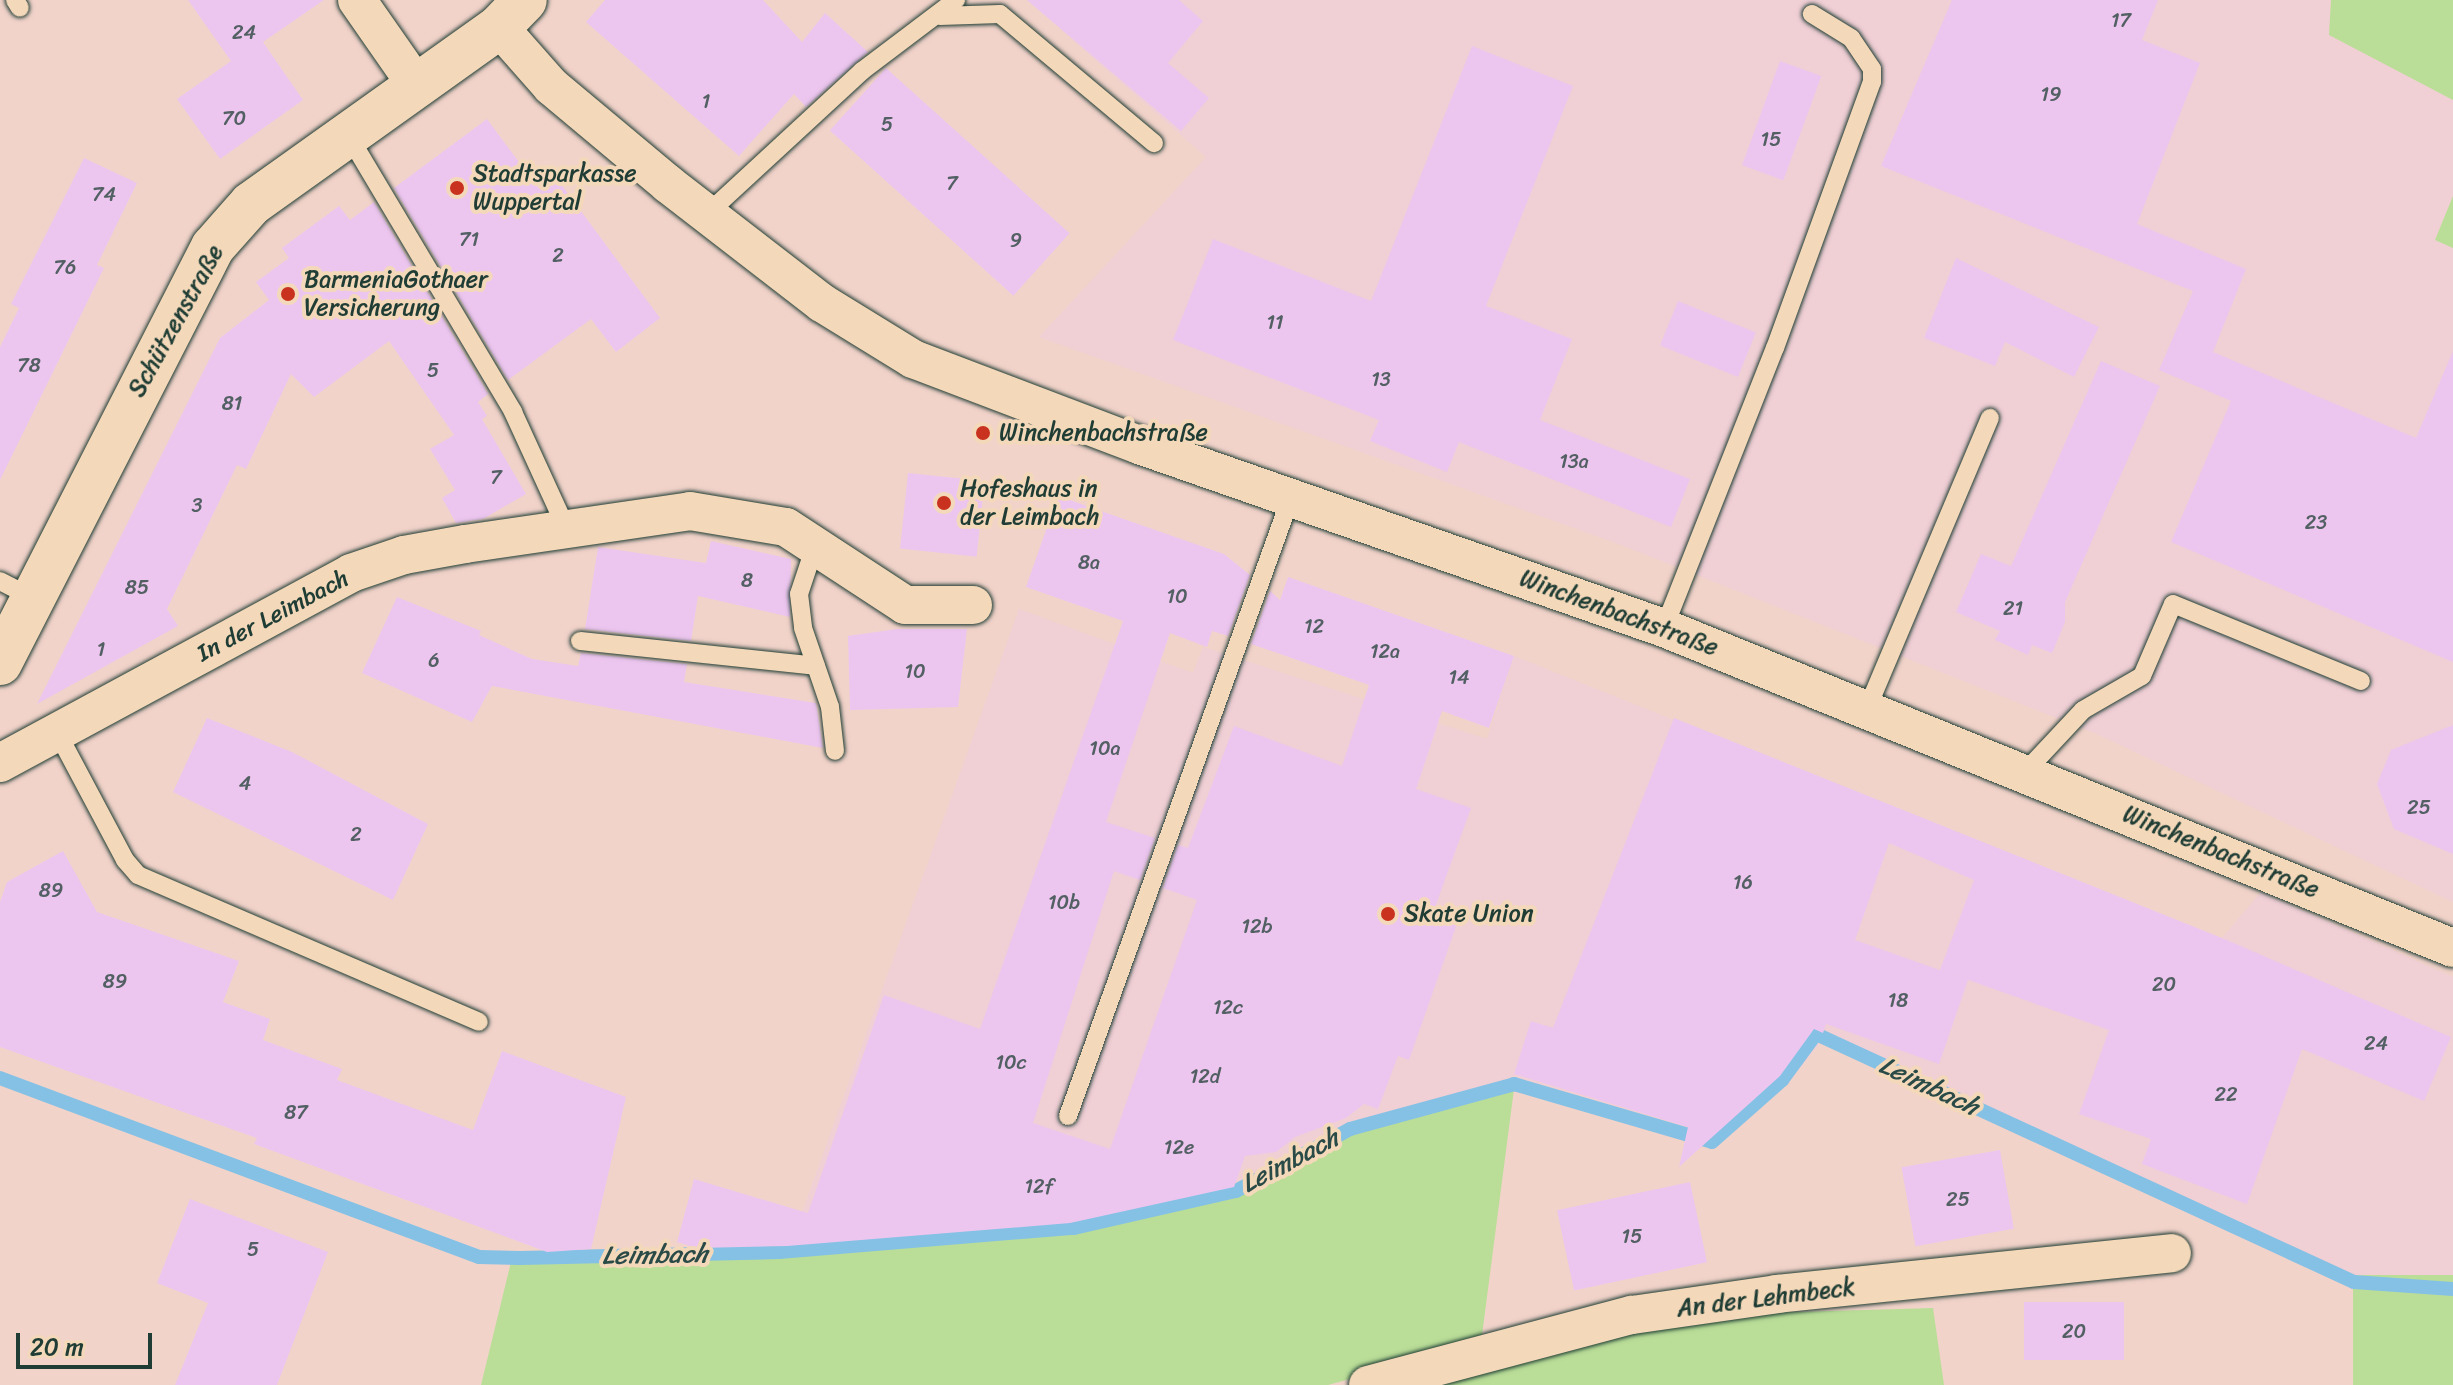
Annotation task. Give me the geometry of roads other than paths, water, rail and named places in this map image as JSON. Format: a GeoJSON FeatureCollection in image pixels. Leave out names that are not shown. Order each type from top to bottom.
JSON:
{"type":"FeatureCollection","features":[{"type":"Feature","properties":{"kind":"street"},"geometry":{"type":"LineString","coordinates":[[357,0],[415,83]]}},
{"type":"Feature","properties":{"kind":"street","name":"Schützenstraße"},"geometry":{"type":"LineString","coordinates":[[0,663],[16,589],[213,247],[251,204],[512,13]]}},
{"type":"Feature","properties":{"kind":"street","name":"Winchenbachstraße"},"geometry":{"type":"LineString","coordinates":[[512,13],[551,86],[707,214],[822,303],[913,359],[1139,445],[1292,494],[1664,628],[2026,771],[2453,948]]}},
{"type":"Feature","properties":{"kind":"street","name":"In der Leimbach"},"geometry":{"type":"LineString","coordinates":[[0,763],[378,561],[566,528],[690,511],[786,527],[814,549],[905,605],[973,605]]}},
{"type":"Feature","properties":{"kind":"street","name":"An der Lehmbeck"},"geometry":{"type":"LineString","coordinates":[[1368,1385],[1632,1315],[1777,1294],[2172,1253]]}},
{"type":"Feature","properties":{"kind":"lane"},"geometry":{"type":"LineString","coordinates":[[707,214],[862,71],[940,16],[956,0]]}},
{"type":"Feature","properties":{"kind":"lane"},"geometry":{"type":"LineString","coordinates":[[940,16],[1000,14],[1154,143]]}},
{"type":"Feature","properties":{"kind":"lane"},"geometry":{"type":"LineString","coordinates":[[1664,628],[1775,348],[1872,82],[1872,69],[1858,46],[1812,14]]}},
{"type":"Feature","properties":{"kind":"lane"},"geometry":{"type":"LineString","coordinates":[[347,132],[513,412],[566,528]]}},
{"type":"Feature","properties":{"kind":"lane"},"geometry":{"type":"LineString","coordinates":[[1867,709],[1990,418]]}},
{"type":"Feature","properties":{"kind":"lane"},"geometry":{"type":"LineString","coordinates":[[1068,1116],[1292,494]]}},
{"type":"Feature","properties":{"kind":"lane"},"geometry":{"type":"LineString","coordinates":[[814,549],[799,594],[803,628],[836,728],[835,751]]}},
{"type":"Feature","properties":{"kind":"lane"},"geometry":{"type":"LineString","coordinates":[[2026,771],[2083,710],[2142,676],[2173,604],[2361,681]]}},
{"type":"Feature","properties":{"kind":"lane"},"geometry":{"type":"LineString","coordinates":[[580,641],[816,666]]}},
{"type":"Feature","properties":{"kind":"lane"},"geometry":{"type":"LineString","coordinates":[[57,732],[125,860],[138,875],[479,1022]]}},
{"type":"Feature","properties":{"kind":"waterway","name":"Leimbach"},"geometry":{"type":"LineString","coordinates":[[0,1078],[479,1257],[779,1252],[1074,1228],[1236,1191],[1350,1129],[1514,1084],[1712,1142],[1782,1080],[1816,1034],[2354,1282],[2453,1289]]}},
{"type":"Feature","properties":{"kind":"place","name":"Stadtsparkasse Wuppertal"},"geometry":{"type":"Point","coordinates":[457,188]}},
{"type":"Feature","properties":{"kind":"place","name":"BarmeniaGothaer Versicherung"},"geometry":{"type":"Point","coordinates":[288,294]}},
{"type":"Feature","properties":{"kind":"place","name":"Winchenbachstraße"},"geometry":{"type":"Point","coordinates":[983,433]}},
{"type":"Feature","properties":{"kind":"place","name":"Hofeshaus in der Leimbach"},"geometry":{"type":"Point","coordinates":[944,503]}},
{"type":"Feature","properties":{"kind":"place","name":"Skate Union"},"geometry":{"type":"Point","coordinates":[1388,914]}}]}
